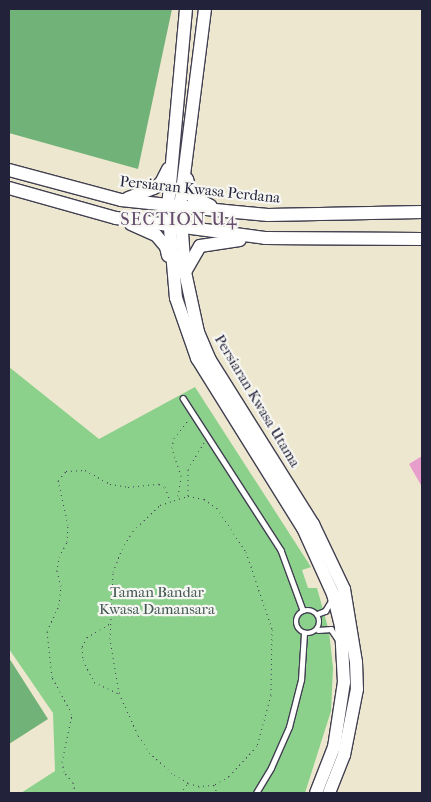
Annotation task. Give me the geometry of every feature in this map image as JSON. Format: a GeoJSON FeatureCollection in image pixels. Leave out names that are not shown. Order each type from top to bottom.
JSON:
{"type":"FeatureCollection","features":[{"type":"Feature","properties":{"kind":"main road","name":"Persiaran Kwasa Utama"},"geometry":{"type":"LineString","coordinates":[[186,9],[172,156],[176,298],[197,358],[303,528],[333,594],[343,656],[344,682],[339,724],[316,793]]}},
{"type":"Feature","properties":{"kind":"main road","name":"Persiaran Kwasa Utama"},"geometry":{"type":"LineString","coordinates":[[174,206],[186,159],[204,9]]}},
{"type":"Feature","properties":{"kind":"main road"},"geometry":{"type":"LineString","coordinates":[[121,200],[142,194],[161,183],[172,156]]}},
{"type":"Feature","properties":{"kind":"main road"},"geometry":{"type":"LineString","coordinates":[[186,159],[187,186],[192,196],[225,211]]}},
{"type":"Feature","properties":{"kind":"main road","name":"Persiaran Kwasa Perdana"},"geometry":{"type":"LineString","coordinates":[[9,170],[121,200],[174,206],[268,215],[422,212]]}},
{"type":"Feature","properties":{"kind":"main road"},"geometry":{"type":"LineString","coordinates":[[9,188],[116,218],[265,238],[422,239]]}},
{"type":"Feature","properties":{"kind":"main road"},"geometry":{"type":"LineString","coordinates":[[116,218],[161,240],[166,247],[176,298]]}},
{"type":"Feature","properties":{"kind":"main road","name":"Persiaran Kwasa Utama"},"geometry":{"type":"LineString","coordinates":[[174,226],[198,332],[210,360],[313,524],[344,589],[356,662],[357,689],[344,755],[329,793]]}},
{"type":"Feature","properties":{"kind":"main road"},"geometry":{"type":"LineString","coordinates":[[185,272],[200,246],[265,238]]}},
{"type":"Feature","properties":{"kind":"lane"},"geometry":{"type":"LineString","coordinates":[[183,398],[209,435],[282,550],[303,610]]}},
{"type":"Feature","properties":{"kind":"lane"},"geometry":{"type":"LineString","coordinates":[[303,610],[317,614],[330,606],[333,594]]}},
{"type":"Feature","properties":{"kind":"lane"},"geometry":{"type":"LineString","coordinates":[[256,793],[272,768],[289,727],[301,680],[304,634],[295,622],[303,610]]}},
{"type":"Feature","properties":{"kind":"lane"},"geometry":{"type":"LineString","coordinates":[[316,631],[320,624],[317,614]]}},
{"type":"Feature","properties":{"kind":"lane"},"geometry":{"type":"LineString","coordinates":[[304,634],[323,627],[331,629],[343,656]]}},
{"type":"Feature","properties":{"kind":"path"},"geometry":{"type":"LineString","coordinates":[[178,497],[181,476],[172,448],[174,438],[194,414]]}},
{"type":"Feature","properties":{"kind":"path"},"geometry":{"type":"LineString","coordinates":[[188,496],[188,468],[209,435]]}},
{"type":"Feature","properties":{"kind":"path"},"geometry":{"type":"LineString","coordinates":[[74,793],[74,782],[64,772],[62,762],[72,714],[52,677],[47,631],[59,605],[62,586],[58,570],[59,557],[67,542],[68,525],[58,480],[66,471],[85,470],[110,484],[128,487],[159,484],[165,487],[170,501]]}},
{"type":"Feature","properties":{"kind":"path"},"geometry":{"type":"LineString","coordinates":[[188,496],[204,499],[217,508],[246,552],[272,629],[271,695],[258,746],[229,776],[214,784],[199,786],[188,783],[150,752],[119,693],[112,663],[110,623],[113,572],[122,549],[148,517],[178,497],[188,496]]}},
{"type":"Feature","properties":{"kind":"path"},"geometry":{"type":"LineString","coordinates":[[110,623],[87,637],[82,647],[83,660],[94,682],[119,693]]}},
{"type":"Feature","properties":{"kind":"path"},"geometry":{"type":"LineString","coordinates":[[180,793],[188,783]]}},
{"type":"Feature","properties":{"kind":"path"},"geometry":{"type":"LineString","coordinates":[[214,784],[217,793]]}},
{"type":"Feature","properties":{"kind":"path"},"geometry":{"type":"LineString","coordinates":[[199,786],[202,793]]}},
{"type":"Feature","properties":{"kind":"green space"},"geometry":{"type":"Polygon","coordinates":[[[9,9],[172,9],[138,169],[9,133],[9,9]]]}},
{"type":"Feature","properties":{"kind":"green space","name":"Taman Bandar Kwasa Damansara"},"geometry":{"type":"Polygon","coordinates":[[[9,367],[99,439],[195,387],[311,567],[302,570],[308,588],[317,588],[329,631],[333,668],[331,711],[305,793],[21,793],[55,771],[53,713],[9,649],[9,367]]]}},
{"type":"Feature","properties":{"kind":"green space"},"geometry":{"type":"Polygon","coordinates":[[[9,658],[48,719],[9,744],[9,658]]]}},
{"type":"Feature","properties":{"kind":"building"},"geometry":{"type":"Polygon","coordinates":[[[422,456],[422,487],[409,464],[422,456]]]}},
{"type":"Feature","properties":{"kind":"district","name":"SECTION U4"},"geometry":{"type":"Point","coordinates":[179,220]}}]}
